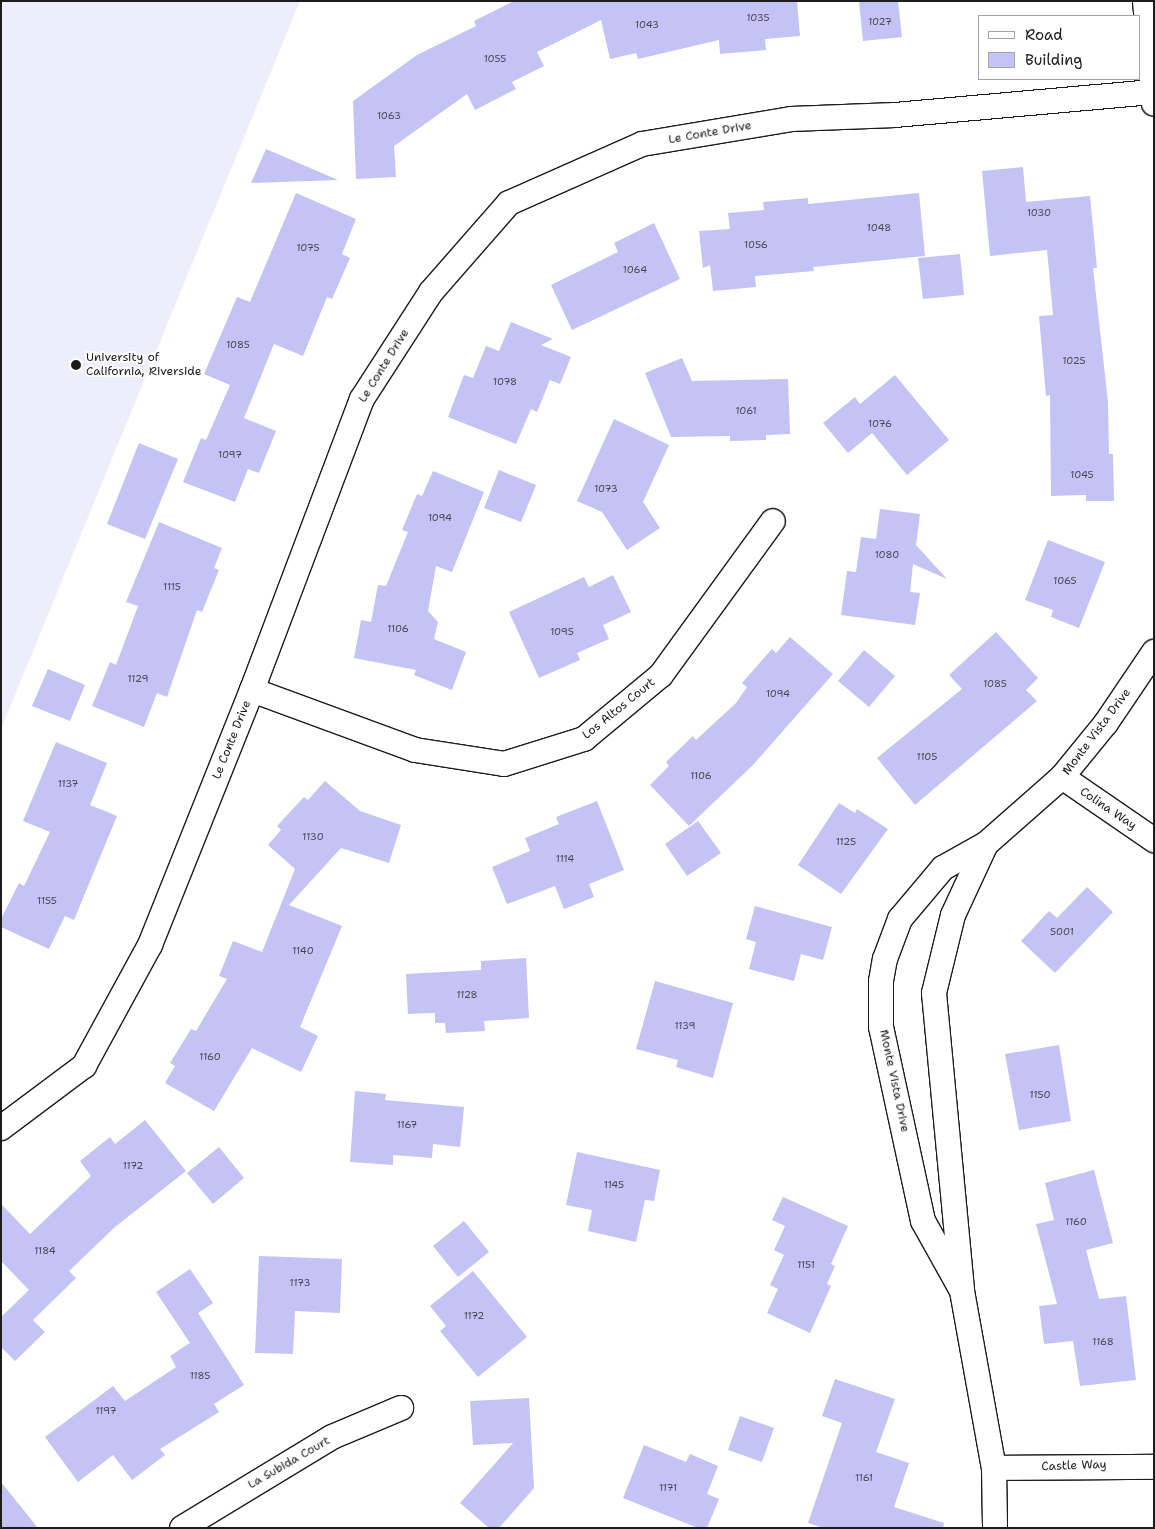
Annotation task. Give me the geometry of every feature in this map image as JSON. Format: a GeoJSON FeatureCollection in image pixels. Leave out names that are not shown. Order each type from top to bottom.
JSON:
{"type":"FeatureCollection","features":[{"type":"Feature","properties":{"kind":"street"},"geometry":{"type":"LineString","coordinates":[[1145,1],[1153,96]]}},
{"type":"Feature","properties":{"kind":"street","name":"Le Conte Drive"},"geometry":{"type":"LineString","coordinates":[[1,1128],[84,1066],[150,945],[252,690],[362,399],[431,292],[510,203],[642,144],[791,119],[896,115],[1153,96]]}},
{"type":"Feature","properties":{"kind":"street","name":"Los Altos Court"},"geometry":{"type":"LineString","coordinates":[[252,690],[415,750],[504,764],[584,740],[661,675],[773,521]]}},
{"type":"Feature","properties":{"kind":"street","name":"Monte Vista Drive"},"geometry":{"type":"LineString","coordinates":[[962,1291],[924,1221],[881,1027],[881,981],[885,959],[900,919],[943,868],[986,844],[1062,777],[1106,722],[1154,652]]}},
{"type":"Feature","properties":{"kind":"street","name":"Colina Way"},"geometry":{"type":"LineString","coordinates":[[1062,777],[1154,840]]}},
{"type":"Feature","properties":{"kind":"street","name":"Monte Vista Drive"},"geometry":{"type":"LineString","coordinates":[[986,844],[953,915],[934,993],[962,1291],[994,1468],[995,1528]]}},
{"type":"Feature","properties":{"kind":"street","name":"La Subida Court"},"geometry":{"type":"LineString","coordinates":[[182,1528],[324,1442],[401,1408]]}},
{"type":"Feature","properties":{"kind":"street","name":"Castle Way"},"geometry":{"type":"LineString","coordinates":[[994,1468],[1154,1466]]}},
{"type":"Feature","properties":{"kind":"shaded area","name":"University of California, Riverside"},"geometry":{"type":"Polygon","coordinates":[[[1,1],[300,1],[1,729],[1,1]]]}},
{"type":"Feature","properties":{"kind":"building"},"geometry":{"type":"Polygon","coordinates":[[[514,1],[797,1],[800,36],[765,39],[766,50],[720,54],[719,40],[638,59],[636,53],[610,59],[601,20],[537,52],[544,66],[512,82],[516,89],[475,110],[467,94],[394,146],[396,177],[356,179],[353,101],[417,55],[476,26],[474,21],[514,1]]]}},
{"type":"Feature","properties":{"kind":"building"},"geometry":{"type":"Polygon","coordinates":[[[859,1],[898,1],[902,37],[863,41],[859,1]]]}},
{"type":"Feature","properties":{"kind":"building"},"geometry":{"type":"Polygon","coordinates":[[[266,149],[338,180],[251,183],[266,149]]]}},
{"type":"Feature","properties":{"kind":"building"},"geometry":{"type":"Polygon","coordinates":[[[1023,167],[1026,202],[1090,196],[1097,268],[1093,268],[1108,402],[1109,454],[1113,454],[1114,501],[1086,501],[1086,495],[1051,496],[1050,395],[1046,396],[1039,316],[1053,315],[1047,250],[990,256],[982,171],[1023,167]]]}},
{"type":"Feature","properties":{"kind":"building"},"geometry":{"type":"Polygon","coordinates":[[[296,193],[356,219],[342,254],[350,258],[332,299],[327,297],[303,356],[274,344],[244,418],[276,431],[259,473],[248,469],[235,502],[183,482],[201,438],[206,440],[230,385],[204,374],[237,297],[250,302],[296,193]]]}},
{"type":"Feature","properties":{"kind":"building"},"geometry":{"type":"Polygon","coordinates":[[[919,193],[925,256],[813,267],[814,271],[755,276],[756,287],[713,291],[710,265],[703,268],[699,231],[730,229],[728,213],[764,210],[763,202],[808,198],[808,204],[919,193]]]}},
{"type":"Feature","properties":{"kind":"building"},"geometry":{"type":"Polygon","coordinates":[[[654,223],[680,279],[572,330],[551,285],[618,252],[614,243],[654,223]]]}},
{"type":"Feature","properties":{"kind":"building"},"geometry":{"type":"Polygon","coordinates":[[[960,254],[964,295],[923,299],[918,258],[960,254]]]}},
{"type":"Feature","properties":{"kind":"building"},"geometry":{"type":"Polygon","coordinates":[[[511,322],[553,339],[541,345],[571,357],[560,384],[550,380],[537,412],[531,409],[516,444],[448,417],[464,375],[473,378],[486,346],[499,351],[511,322]]]}},
{"type":"Feature","properties":{"kind":"building"},"geometry":{"type":"Polygon","coordinates":[[[682,358],[692,381],[788,379],[790,434],[766,435],[766,440],[730,441],[730,436],[671,437],[645,373],[682,358]]]}},
{"type":"Feature","properties":{"kind":"building"},"geometry":{"type":"Polygon","coordinates":[[[895,375],[949,440],[907,475],[872,433],[848,453],[823,423],[855,397],[860,404],[895,375]]]}},
{"type":"Feature","properties":{"kind":"building"},"geometry":{"type":"Polygon","coordinates":[[[614,419],[669,445],[643,502],[660,528],[627,550],[602,512],[577,501],[614,419]]]}},
{"type":"Feature","properties":{"kind":"building"},"geometry":{"type":"Polygon","coordinates":[[[139,443],[178,459],[145,539],[107,524],[139,443]]]}},
{"type":"Feature","properties":{"kind":"building"},"geometry":{"type":"Polygon","coordinates":[[[499,470],[536,485],[521,522],[484,508],[499,470]]]}},
{"type":"Feature","properties":{"kind":"building"},"geometry":{"type":"Polygon","coordinates":[[[433,471],[484,492],[452,572],[436,566],[428,611],[438,622],[434,639],[466,652],[452,690],[414,675],[416,670],[354,658],[361,620],[371,622],[378,585],[386,586],[408,532],[402,530],[417,494],[422,496],[433,471]]]}},
{"type":"Feature","properties":{"kind":"building"},"geometry":{"type":"Polygon","coordinates":[[[880,509],[920,514],[916,545],[947,579],[913,564],[910,592],[920,593],[915,625],[841,615],[847,571],[856,572],[861,537],[876,539],[880,509]]]}},
{"type":"Feature","properties":{"kind":"building"},"geometry":{"type":"Polygon","coordinates":[[[159,522],[222,548],[214,568],[219,570],[202,612],[197,610],[167,697],[157,693],[144,727],[92,706],[110,662],[116,665],[138,606],[126,602],[159,522]]]}},
{"type":"Feature","properties":{"kind":"building"},"geometry":{"type":"Polygon","coordinates":[[[1048,540],[1105,562],[1079,628],[1051,617],[1053,610],[1025,600],[1048,540]]]}},
{"type":"Feature","properties":{"kind":"building"},"geometry":{"type":"Polygon","coordinates":[[[613,575],[631,612],[603,625],[609,639],[577,653],[580,660],[539,678],[509,612],[584,577],[589,587],[613,575]]]}},
{"type":"Feature","properties":{"kind":"building"},"geometry":{"type":"Polygon","coordinates":[[[996,632],[1038,678],[1026,690],[1037,701],[915,805],[877,758],[962,689],[949,675],[996,632]]]}},
{"type":"Feature","properties":{"kind":"building"},"geometry":{"type":"Polygon","coordinates":[[[790,637],[833,674],[753,765],[689,826],[650,785],[669,766],[666,762],[693,736],[696,740],[736,703],[747,687],[742,683],[772,649],[776,653],[790,637]]]}},
{"type":"Feature","properties":{"kind":"building"},"geometry":{"type":"Polygon","coordinates":[[[864,650],[895,676],[869,707],[838,681],[864,650]]]}},
{"type":"Feature","properties":{"kind":"building"},"geometry":{"type":"Polygon","coordinates":[[[48,669],[85,685],[70,721],[32,706],[48,669]]]}},
{"type":"Feature","properties":{"kind":"building"},"geometry":{"type":"Polygon","coordinates":[[[56,742],[107,763],[90,805],[117,816],[74,920],[65,916],[49,949],[1,927],[1,919],[19,883],[24,886],[50,832],[23,821],[56,742]]]}},
{"type":"Feature","properties":{"kind":"building"},"geometry":{"type":"Polygon","coordinates":[[[325,781],[360,811],[401,825],[389,863],[341,848],[289,905],[342,926],[300,1027],[318,1036],[301,1072],[252,1048],[214,1111],[165,1083],[175,1066],[170,1063],[191,1029],[196,1031],[227,979],[219,976],[233,941],[262,952],[295,869],[268,845],[281,830],[277,826],[304,797],[308,800],[325,781]]]}},
{"type":"Feature","properties":{"kind":"building"},"geometry":{"type":"Polygon","coordinates":[[[597,801],[624,870],[589,884],[594,897],[564,909],[555,886],[507,904],[492,867],[530,851],[525,838],[559,824],[556,817],[597,801]]]}},
{"type":"Feature","properties":{"kind":"building"},"geometry":{"type":"Polygon","coordinates":[[[839,803],[855,813],[857,809],[888,829],[841,894],[798,865],[839,803]]]}},
{"type":"Feature","properties":{"kind":"building"},"geometry":{"type":"Polygon","coordinates":[[[698,821],[721,853],[687,876],[665,844],[698,821]]]}},
{"type":"Feature","properties":{"kind":"building"},"geometry":{"type":"Polygon","coordinates":[[[1087,887],[1113,912],[1055,973],[1021,941],[1049,911],[1057,918],[1087,887]]]}},
{"type":"Feature","properties":{"kind":"building"},"geometry":{"type":"Polygon","coordinates":[[[755,906],[832,927],[823,960],[801,954],[794,981],[749,969],[756,942],[746,939],[755,906]]]}},
{"type":"Feature","properties":{"kind":"building"},"geometry":{"type":"Polygon","coordinates":[[[526,958],[529,1018],[484,1021],[485,1031],[446,1033],[445,1023],[435,1023],[435,1013],[408,1014],[406,974],[481,970],[481,961],[526,958]]]}},
{"type":"Feature","properties":{"kind":"building"},"geometry":{"type":"Polygon","coordinates":[[[655,981],[733,1003],[713,1078],[676,1067],[678,1060],[636,1049],[655,981]]]}},
{"type":"Feature","properties":{"kind":"building"},"geometry":{"type":"Polygon","coordinates":[[[1059,1045],[1071,1121],[1019,1130],[1005,1054],[1059,1045]]]}},
{"type":"Feature","properties":{"kind":"building"},"geometry":{"type":"Polygon","coordinates":[[[355,1091],[386,1094],[385,1100],[464,1107],[460,1147],[433,1144],[432,1158],[393,1155],[393,1165],[350,1162],[355,1091]]]}},
{"type":"Feature","properties":{"kind":"building"},"geometry":{"type":"Polygon","coordinates":[[[145,1120],[186,1171],[115,1227],[69,1271],[76,1278],[33,1320],[45,1332],[15,1361],[1,1347],[1,1317],[29,1290],[1,1261],[1,1204],[30,1234],[91,1176],[80,1161],[110,1137],[115,1144],[145,1120]]]}},
{"type":"Feature","properties":{"kind":"building"},"geometry":{"type":"Polygon","coordinates":[[[219,1147],[244,1178],[213,1204],[187,1173],[219,1147]]]}},
{"type":"Feature","properties":{"kind":"building"},"geometry":{"type":"Polygon","coordinates":[[[577,1152],[660,1170],[654,1201],[645,1200],[636,1242],[588,1231],[592,1210],[566,1205],[577,1152]]]}},
{"type":"Feature","properties":{"kind":"building"},"geometry":{"type":"Polygon","coordinates":[[[1094,1170],[1113,1243],[1086,1250],[1099,1299],[1126,1296],[1136,1380],[1080,1386],[1073,1341],[1044,1344],[1039,1306],[1057,1304],[1036,1224],[1054,1220],[1045,1183],[1094,1170]]]}},
{"type":"Feature","properties":{"kind":"building"},"geometry":{"type":"Polygon","coordinates":[[[783,1197],[848,1226],[831,1264],[835,1266],[827,1284],[831,1286],[810,1333],[767,1313],[778,1289],[770,1285],[784,1255],[774,1250],[785,1226],[772,1220],[783,1197]]]}},
{"type":"Feature","properties":{"kind":"building"},"geometry":{"type":"Polygon","coordinates":[[[464,1221],[489,1252],[458,1277],[433,1246],[464,1221]]]}},
{"type":"Feature","properties":{"kind":"building"},"geometry":{"type":"Polygon","coordinates":[[[259,1256],[342,1259],[340,1313],[295,1311],[293,1354],[255,1353],[259,1256]]]}},
{"type":"Feature","properties":{"kind":"building"},"geometry":{"type":"Polygon","coordinates":[[[190,1269],[213,1303],[198,1313],[244,1385],[214,1404],[219,1412],[160,1449],[165,1455],[132,1480],[113,1455],[78,1482],[45,1437],[113,1386],[125,1401],[176,1367],[170,1356],[190,1343],[156,1292],[190,1269]]]}},
{"type":"Feature","properties":{"kind":"building"},"geometry":{"type":"Polygon","coordinates":[[[473,1271],[527,1337],[478,1377],[440,1331],[446,1326],[430,1306],[473,1271]]]}},
{"type":"Feature","properties":{"kind":"building"},"geometry":{"type":"Polygon","coordinates":[[[835,1379],[895,1399],[876,1452],[909,1463],[894,1507],[944,1523],[943,1528],[823,1528],[808,1523],[842,1423],[822,1416],[835,1379]]]}},
{"type":"Feature","properties":{"kind":"building"},"geometry":{"type":"Polygon","coordinates":[[[529,1398],[534,1488],[499,1528],[489,1528],[460,1503],[513,1443],[473,1445],[470,1401],[529,1398]]]}},
{"type":"Feature","properties":{"kind":"building"},"geometry":{"type":"Polygon","coordinates":[[[740,1416],[774,1428],[762,1462],[728,1450],[740,1416]]]}},
{"type":"Feature","properties":{"kind":"building"},"geometry":{"type":"Polygon","coordinates":[[[644,1445],[686,1462],[690,1454],[718,1466],[707,1494],[719,1499],[707,1528],[698,1528],[623,1498],[644,1445]]]}},
{"type":"Feature","properties":{"kind":"building"},"geometry":{"type":"Polygon","coordinates":[[[1,1482],[38,1528],[1,1528],[1,1482]]]}},
{"type":"Feature","properties":{"kind":"place","name":"University of California, Riverside"},"geometry":{"type":"Point","coordinates":[76,365]}}]}
